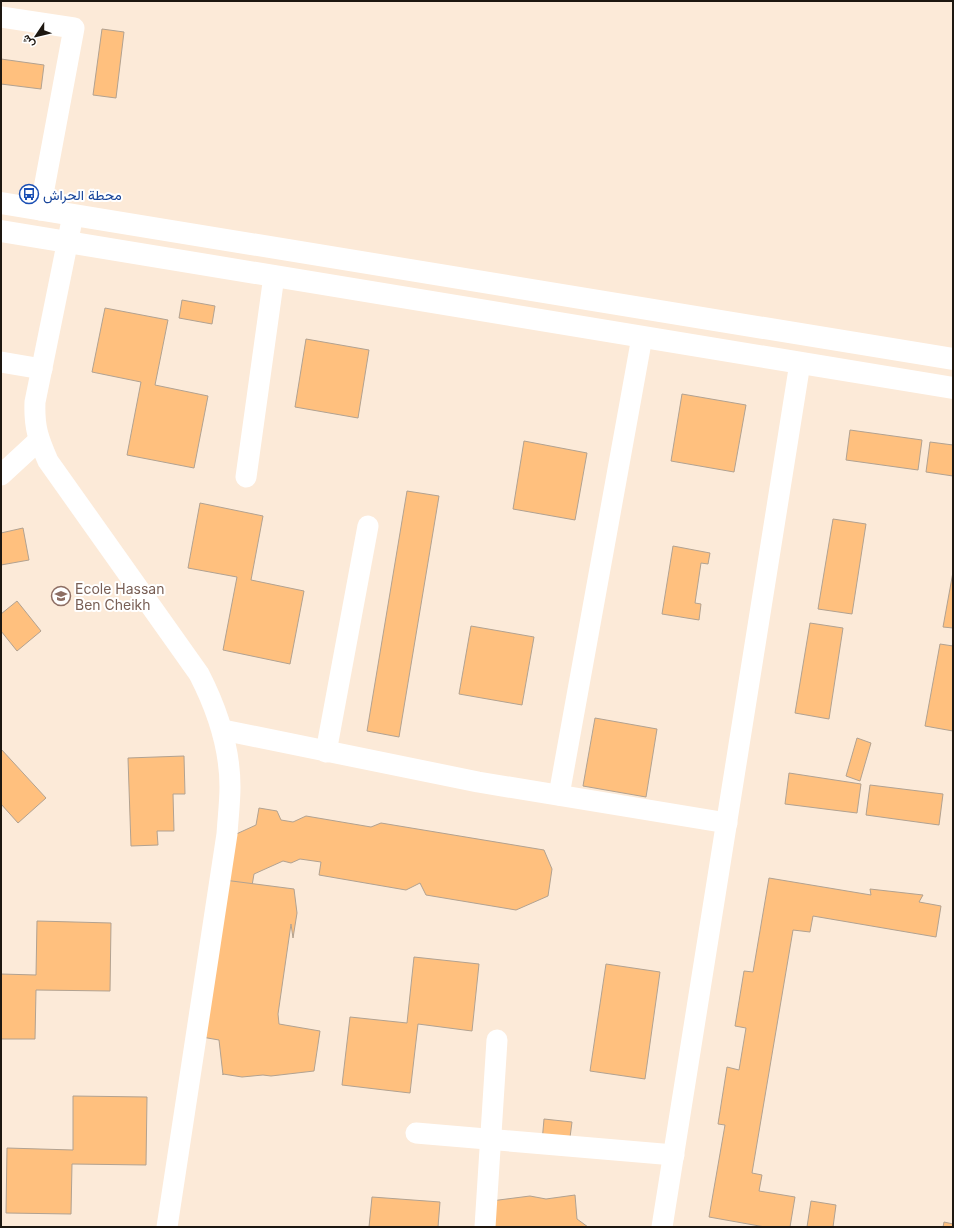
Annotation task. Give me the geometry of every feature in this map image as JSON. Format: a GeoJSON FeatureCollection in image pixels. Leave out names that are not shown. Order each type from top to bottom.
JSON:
{"type":"FeatureCollection","features":[{"type":"Feature","properties":{"kind":"street"},"geometry":{"type":"LineString","coordinates":[[1,17],[74,28],[40,210]]}},
{"type":"Feature","properties":{"kind":"street"},"geometry":{"type":"LineString","coordinates":[[1,204],[953,359]]}},
{"type":"Feature","properties":{"kind":"street"},"geometry":{"type":"LineString","coordinates":[[73,216],[35,402],[34,422],[39,440],[48,461],[199,674],[212,699],[222,730],[228,760],[230,787],[227,834],[167,1227]]}},
{"type":"Feature","properties":{"kind":"street"},"geometry":{"type":"LineString","coordinates":[[1,231],[953,388]]}},
{"type":"Feature","properties":{"kind":"street"},"geometry":{"type":"LineString","coordinates":[[246,477],[274,276]]}},
{"type":"Feature","properties":{"kind":"street"},"geometry":{"type":"LineString","coordinates":[[559,795],[642,337]]}},
{"type":"Feature","properties":{"kind":"street"},"geometry":{"type":"LineString","coordinates":[[1,362],[42,369]]}},
{"type":"Feature","properties":{"kind":"street"},"geometry":{"type":"LineString","coordinates":[[662,1227],[800,363]]}},
{"type":"Feature","properties":{"kind":"street"},"geometry":{"type":"LineString","coordinates":[[1,475],[39,440]]}},
{"type":"Feature","properties":{"kind":"street"},"geometry":{"type":"LineString","coordinates":[[326,752],[368,526]]}},
{"type":"Feature","properties":{"kind":"street"},"geometry":{"type":"LineString","coordinates":[[222,730],[471,780],[727,823]]}},
{"type":"Feature","properties":{"kind":"street"},"geometry":{"type":"LineString","coordinates":[[485,1227],[497,1040]]}},
{"type":"Feature","properties":{"kind":"street"},"geometry":{"type":"LineString","coordinates":[[416,1133],[674,1155]]}},
{"type":"Feature","properties":{"kind":"building"},"geometry":{"type":"Polygon","coordinates":[[[102,29],[124,32],[116,98],[93,95],[102,29]]]}},
{"type":"Feature","properties":{"kind":"building"},"geometry":{"type":"Polygon","coordinates":[[[1,59],[44,65],[41,89],[1,84],[1,59]]]}},
{"type":"Feature","properties":{"kind":"building"},"geometry":{"type":"Polygon","coordinates":[[[182,300],[215,306],[212,324],[179,318],[182,300]]]}},
{"type":"Feature","properties":{"kind":"building"},"geometry":{"type":"Polygon","coordinates":[[[105,308],[168,320],[155,385],[208,396],[194,468],[127,455],[141,382],[92,372],[105,308]]]}},
{"type":"Feature","properties":{"kind":"building"},"geometry":{"type":"Polygon","coordinates":[[[306,339],[369,350],[358,418],[295,407],[306,339]]]}},
{"type":"Feature","properties":{"kind":"building"},"geometry":{"type":"Polygon","coordinates":[[[682,394],[746,405],[734,472],[671,461],[682,394]]]}},
{"type":"Feature","properties":{"kind":"building"},"geometry":{"type":"Polygon","coordinates":[[[850,430],[922,440],[918,470],[846,460],[850,430]]]}},
{"type":"Feature","properties":{"kind":"building"},"geometry":{"type":"Polygon","coordinates":[[[524,441],[587,453],[575,520],[513,509],[524,441]]]}},
{"type":"Feature","properties":{"kind":"building"},"geometry":{"type":"Polygon","coordinates":[[[930,442],[953,445],[953,476],[926,472],[930,442]]]}},
{"type":"Feature","properties":{"kind":"building"},"geometry":{"type":"Polygon","coordinates":[[[407,491],[439,496],[399,737],[367,731],[407,491]]]}},
{"type":"Feature","properties":{"kind":"building"},"geometry":{"type":"Polygon","coordinates":[[[200,503],[263,516],[251,580],[304,591],[290,664],[223,650],[237,577],[188,568],[200,503]]]}},
{"type":"Feature","properties":{"kind":"building"},"geometry":{"type":"Polygon","coordinates":[[[833,519],[866,524],[852,614],[818,609],[833,519]]]}},
{"type":"Feature","properties":{"kind":"building"},"geometry":{"type":"Polygon","coordinates":[[[23,528],[29,560],[1,565],[1,533],[23,528]]]}},
{"type":"Feature","properties":{"kind":"building"},"geometry":{"type":"Polygon","coordinates":[[[673,546],[710,553],[708,564],[701,563],[695,603],[701,604],[699,620],[662,614],[673,546]]]}},
{"type":"Feature","properties":{"kind":"building"},"geometry":{"type":"Polygon","coordinates":[[[953,572],[953,628],[943,627],[953,572]]]}},
{"type":"Feature","properties":{"kind":"building"},"geometry":{"type":"Polygon","coordinates":[[[17,601],[41,631],[17,651],[1,631],[1,614],[17,601]]]}},
{"type":"Feature","properties":{"kind":"building"},"geometry":{"type":"Polygon","coordinates":[[[810,623],[843,628],[829,719],[795,713],[810,623]]]}},
{"type":"Feature","properties":{"kind":"building"},"geometry":{"type":"Polygon","coordinates":[[[471,626],[534,637],[522,705],[459,694],[471,626]]]}},
{"type":"Feature","properties":{"kind":"building"},"geometry":{"type":"Polygon","coordinates":[[[940,644],[953,646],[953,731],[925,726],[940,644]]]}},
{"type":"Feature","properties":{"kind":"building"},"geometry":{"type":"Polygon","coordinates":[[[595,718],[657,729],[646,797],[583,786],[595,718]]]}},
{"type":"Feature","properties":{"kind":"building"},"geometry":{"type":"Polygon","coordinates":[[[857,738],[871,743],[860,781],[846,776],[857,738]]]}},
{"type":"Feature","properties":{"kind":"building"},"geometry":{"type":"Polygon","coordinates":[[[1,749],[46,798],[18,823],[1,804],[1,749]]]}},
{"type":"Feature","properties":{"kind":"building"},"geometry":{"type":"Polygon","coordinates":[[[184,756],[185,794],[173,794],[174,831],[157,831],[158,845],[131,846],[128,758],[184,756]]]}},
{"type":"Feature","properties":{"kind":"building"},"geometry":{"type":"Polygon","coordinates":[[[789,773],[861,784],[857,813],[785,804],[789,773]]]}},
{"type":"Feature","properties":{"kind":"building"},"geometry":{"type":"Polygon","coordinates":[[[870,785],[943,794],[939,825],[866,815],[870,785]]]}},
{"type":"Feature","properties":{"kind":"building"},"geometry":{"type":"Polygon","coordinates":[[[259,808],[277,811],[281,820],[293,822],[306,816],[371,827],[381,823],[544,850],[552,869],[548,896],[516,910],[426,895],[420,883],[406,890],[319,875],[321,862],[300,859],[291,863],[283,861],[254,874],[249,903],[212,896],[221,841],[256,825],[259,808]]]}},
{"type":"Feature","properties":{"kind":"building"},"geometry":{"type":"Polygon","coordinates":[[[769,878],[871,895],[870,889],[923,895],[919,902],[941,906],[936,937],[813,916],[810,932],[793,930],[752,1173],[762,1175],[759,1191],[795,1197],[790,1227],[765,1227],[709,1217],[725,1125],[718,1124],[727,1067],[739,1070],[746,1028],[735,1026],[744,971],[753,972],[769,878]]]}},
{"type":"Feature","properties":{"kind":"building"},"geometry":{"type":"Polygon","coordinates":[[[224,880],[294,889],[297,913],[293,938],[291,924],[278,1014],[279,1024],[320,1031],[314,1071],[271,1076],[263,1075],[242,1077],[223,1075],[219,1040],[196,1036],[224,880]]]}},
{"type":"Feature","properties":{"kind":"building"},"geometry":{"type":"Polygon","coordinates":[[[37,921],[111,923],[110,991],[36,990],[35,1039],[1,1039],[1,974],[36,975],[37,921]]]}},
{"type":"Feature","properties":{"kind":"building"},"geometry":{"type":"Polygon","coordinates":[[[414,957],[479,964],[472,1031],[418,1024],[410,1093],[342,1085],[350,1017],[407,1023],[414,957]]]}},
{"type":"Feature","properties":{"kind":"building"},"geometry":{"type":"Polygon","coordinates":[[[606,964],[660,972],[645,1079],[590,1071],[606,964]]]}},
{"type":"Feature","properties":{"kind":"building"},"geometry":{"type":"Polygon","coordinates":[[[73,1096],[147,1097],[146,1165],[72,1164],[71,1214],[6,1213],[7,1148],[73,1150],[73,1096]]]}},
{"type":"Feature","properties":{"kind":"building"},"geometry":{"type":"Polygon","coordinates":[[[544,1119],[572,1122],[569,1145],[542,1142],[544,1119]]]}},
{"type":"Feature","properties":{"kind":"building"},"geometry":{"type":"Polygon","coordinates":[[[575,1195],[577,1219],[588,1227],[488,1227],[491,1201],[530,1196],[546,1199],[575,1195]]]}},
{"type":"Feature","properties":{"kind":"building"},"geometry":{"type":"Polygon","coordinates":[[[372,1197],[440,1202],[438,1227],[369,1227],[372,1197]]]}},
{"type":"Feature","properties":{"kind":"building"},"geometry":{"type":"Polygon","coordinates":[[[811,1201],[836,1205],[833,1227],[807,1227],[811,1201]]]}},
{"type":"Feature","properties":{"kind":"building"},"geometry":{"type":"Polygon","coordinates":[[[944,1222],[953,1224],[953,1227],[943,1227],[944,1222]]]}},
{"type":"Feature","properties":{"kind":"place","name":"محطة الحراش"},"geometry":{"type":"Point","coordinates":[29,194]}},
{"type":"Feature","properties":{"kind":"place","name":"Ecole Hassan Ben Cheikh"},"geometry":{"type":"Point","coordinates":[61,596]}}]}
